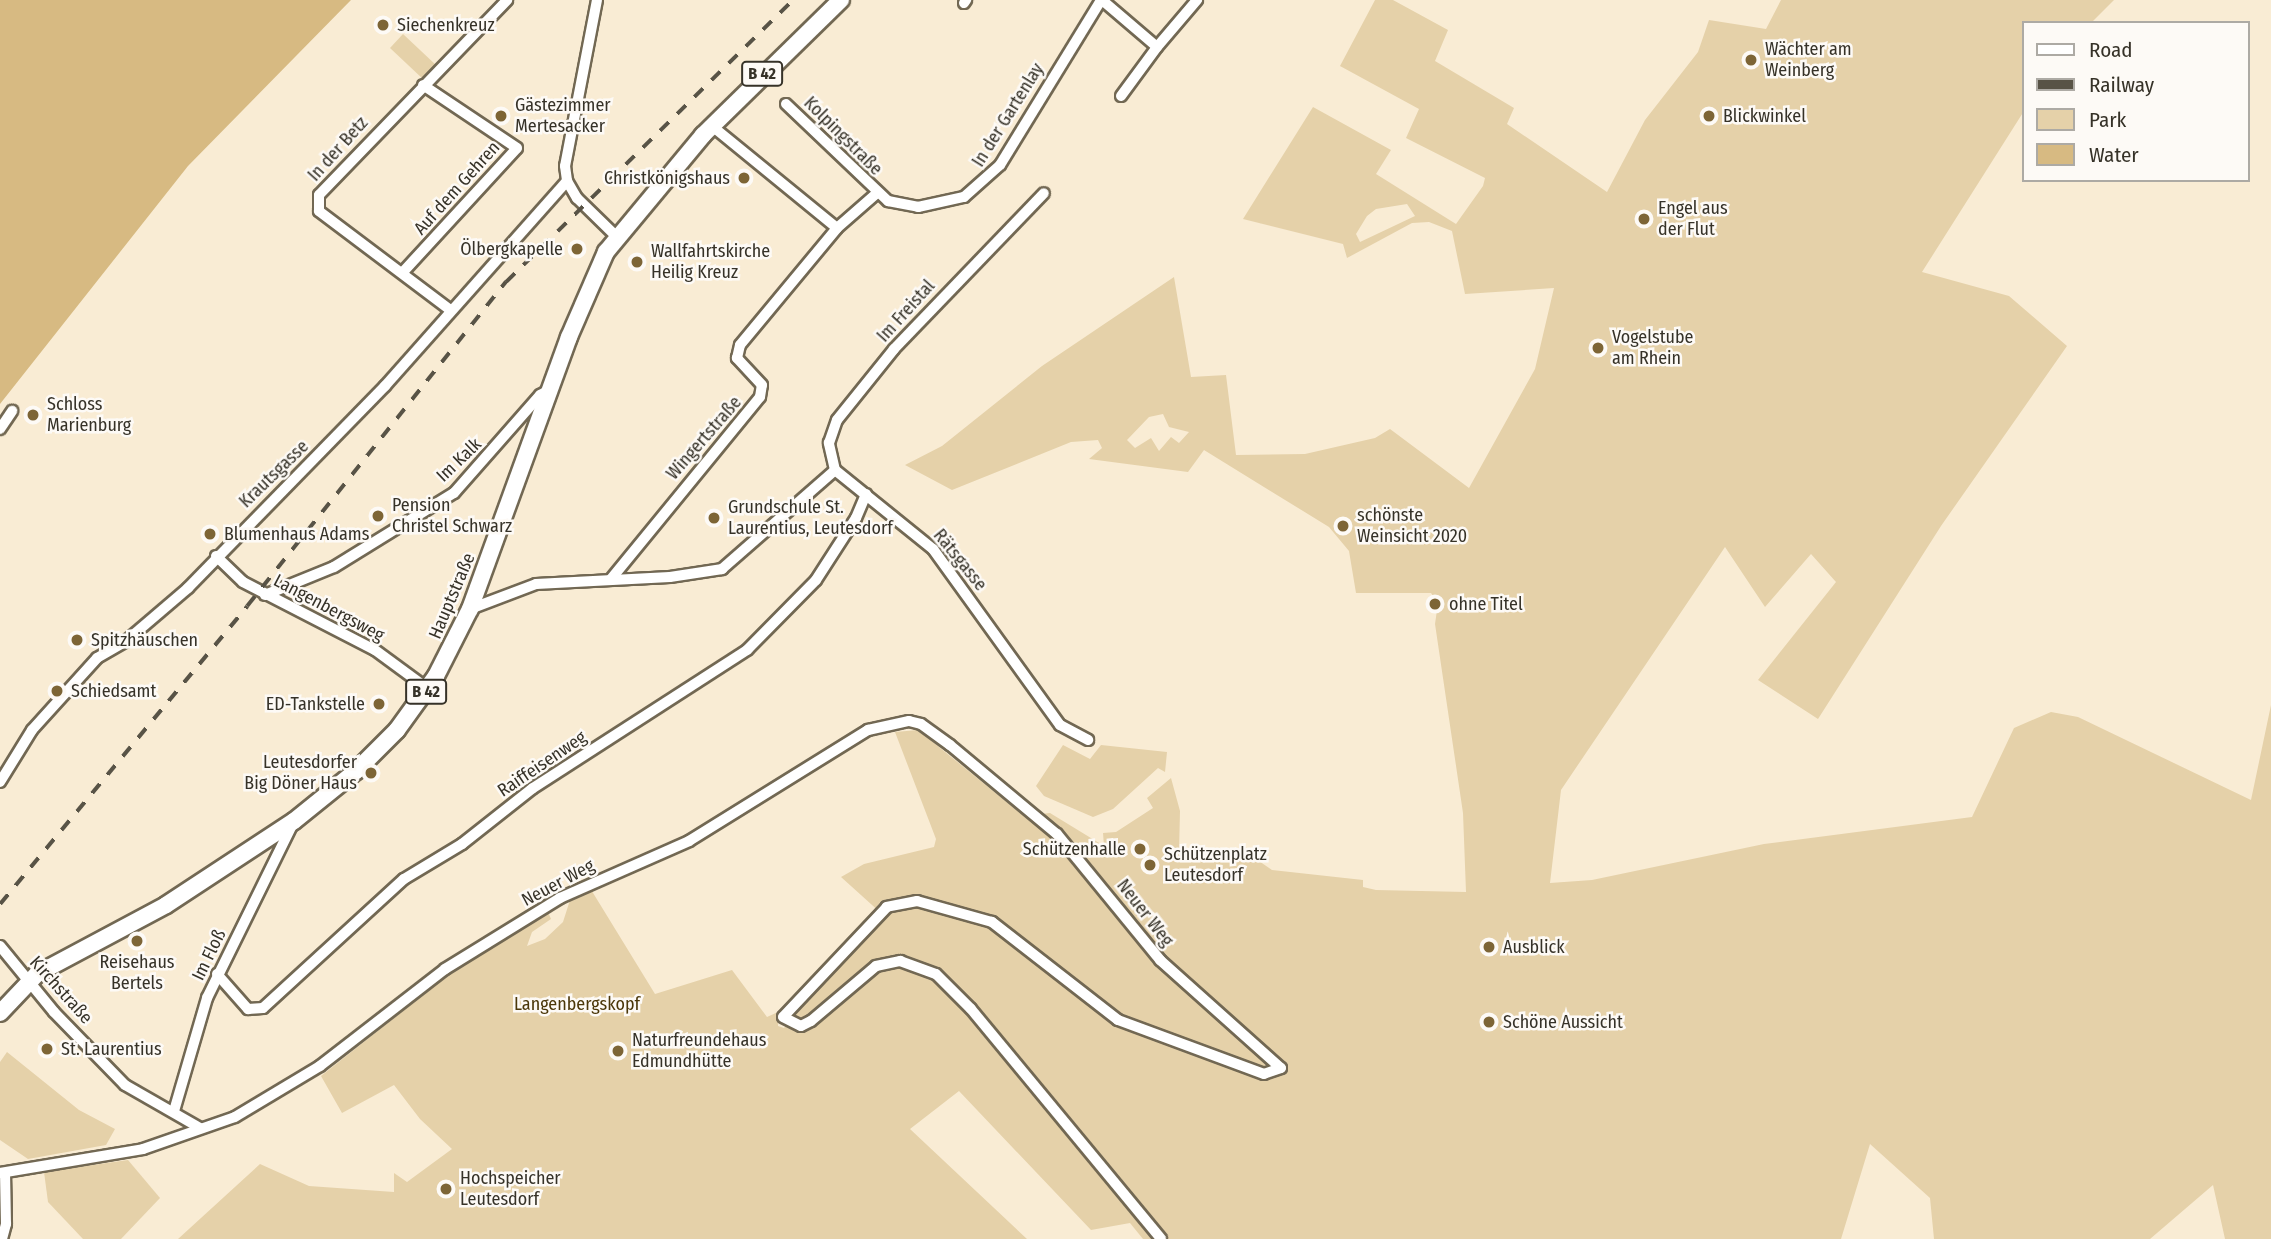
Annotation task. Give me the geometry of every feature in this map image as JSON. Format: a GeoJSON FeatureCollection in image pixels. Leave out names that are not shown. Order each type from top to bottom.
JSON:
{"type":"FeatureCollection","features":[{"type":"Feature","properties":{"kind":"main road","name":"Hauptstraße"},"geometry":{"type":"LineString","coordinates":[[0,1013],[28,980],[166,905],[294,821],[368,761],[428,689],[470,609],[590,284],[617,237],[712,126],[841,0]]}},
{"type":"Feature","properties":{"kind":"street","name":"In der Betz"},"geometry":{"type":"LineString","coordinates":[[449,309],[327,217],[317,204],[325,184],[508,0]]}},
{"type":"Feature","properties":{"kind":"street"},"geometry":{"type":"LineString","coordinates":[[597,0],[575,102],[567,181],[617,237]]}},
{"type":"Feature","properties":{"kind":"street"},"geometry":{"type":"LineString","coordinates":[[1101,0],[1157,47]]}},
{"type":"Feature","properties":{"kind":"street","name":"In der Gartenlay"},"geometry":{"type":"LineString","coordinates":[[876,194],[888,201],[918,207],[964,197],[980,188],[1000,165],[1101,0]]}},
{"type":"Feature","properties":{"kind":"street"},"geometry":{"type":"LineString","coordinates":[[1121,96],[1157,47],[1197,0]]}},
{"type":"Feature","properties":{"kind":"street","name":"Auf dem Gehren"},"geometry":{"type":"LineString","coordinates":[[403,272],[517,148],[423,85]]}},
{"type":"Feature","properties":{"kind":"street","name":"Kolpingstraße"},"geometry":{"type":"LineString","coordinates":[[786,104],[876,194]]}},
{"type":"Feature","properties":{"kind":"street"},"geometry":{"type":"LineString","coordinates":[[712,126],[837,228]]}},
{"type":"Feature","properties":{"kind":"street","name":"Krautsgasse"},"geometry":{"type":"LineString","coordinates":[[0,782],[32,730],[97,658],[141,629],[366,406],[449,309],[567,181]]}},
{"type":"Feature","properties":{"kind":"street","name":"Im Freistal"},"geometry":{"type":"LineString","coordinates":[[835,470],[829,443],[837,420],[904,339],[1044,193]]}},
{"type":"Feature","properties":{"kind":"street","name":"Wingertstraße"},"geometry":{"type":"LineString","coordinates":[[611,579],[761,397],[762,385],[736,352],[837,228],[876,194]]}},
{"type":"Feature","properties":{"kind":"street","name":"Im Kalk"},"geometry":{"type":"LineString","coordinates":[[265,595],[334,568],[454,493],[540,395],[550,390]]}},
{"type":"Feature","properties":{"kind":"street"},"geometry":{"type":"LineString","coordinates":[[0,429],[12,411]]}},
{"type":"Feature","properties":{"kind":"street"},"geometry":{"type":"LineString","coordinates":[[470,609],[536,584],[722,569],[835,470]]}},
{"type":"Feature","properties":{"kind":"street","name":"Rätsgasse"},"geometry":{"type":"LineString","coordinates":[[835,470],[933,549],[1059,725],[1087,740]]}},
{"type":"Feature","properties":{"kind":"street","name":"Raiffeisenweg"},"geometry":{"type":"LineString","coordinates":[[217,974],[248,1009],[263,1008],[404,879],[462,844],[533,788],[747,650],[816,580],[856,518],[866,495]]}},
{"type":"Feature","properties":{"kind":"street","name":"Langenbergsweg"},"geometry":{"type":"LineString","coordinates":[[216,556],[265,595],[375,650],[428,689]]}},
{"type":"Feature","properties":{"kind":"street","name":"Neuer Weg"},"geometry":{"type":"LineString","coordinates":[[3,1173],[143,1149],[273,1098],[445,969],[560,898],[689,841],[868,730],[909,721],[921,724],[950,745],[1057,834],[1160,960],[1281,1068],[1264,1074],[1118,1020],[992,922],[917,901],[887,907],[783,1017],[801,1026],[811,1021],[876,967],[900,961],[936,974],[971,1009],[1161,1239]]}},
{"type":"Feature","properties":{"kind":"street","name":"Im Floß"},"geometry":{"type":"LineString","coordinates":[[174,1111],[217,974],[294,821]]}},
{"type":"Feature","properties":{"kind":"street","name":"Kirchstraße"},"geometry":{"type":"LineString","coordinates":[[0,946],[125,1084],[200,1128]]}},
{"type":"Feature","properties":{"kind":"street"},"geometry":{"type":"LineString","coordinates":[[2,1239],[6,1224],[3,1173]]}},
{"type":"Feature","properties":{"kind":"green space","name":"Langenbergskopf"},"geometry":{"type":"Polygon","coordinates":[[[1375,0],[1393,0],[1448,30],[1435,61],[1514,108],[1507,124],[1607,192],[1645,120],[1698,52],[1709,20],[1766,29],[1781,0],[2114,0],[2093,21],[2022,21],[2022,114],[1922,272],[2009,296],[2067,346],[1941,526],[1818,719],[1758,680],[1836,582],[1811,554],[1765,607],[1725,547],[1561,790],[1550,883],[1592,880],[1764,844],[1972,817],[2014,728],[2051,712],[2078,717],[2251,800],[2271,705],[2271,1239],[2225,1239],[2213,1185],[2150,1239],[1934,1239],[1930,1198],[1870,1144],[1841,1239],[1143,1239],[1130,1223],[1091,1230],[959,1091],[910,1129],[1027,1239],[178,1239],[260,1164],[309,1186],[394,1192],[394,1173],[407,1182],[452,1149],[420,1119],[394,1085],[342,1113],[321,1076],[461,965],[548,912],[551,919],[532,932],[527,946],[545,939],[563,922],[570,900],[590,888],[655,994],[732,970],[767,1017],[778,1012],[778,1026],[784,1028],[882,914],[841,877],[864,864],[934,847],[936,839],[895,732],[918,730],[1024,816],[1050,813],[1104,846],[1103,833],[1116,832],[1153,808],[1147,798],[1171,778],[1180,811],[1179,853],[1256,859],[1272,870],[1363,880],[1363,887],[1376,890],[1466,892],[1463,813],[1435,624],[1438,603],[1431,593],[1356,593],[1349,551],[1329,527],[1204,450],[1188,472],[1089,459],[1102,448],[1098,440],[1071,442],[952,490],[905,465],[942,446],[1042,366],[1174,277],[1191,377],[1226,375],[1236,455],[1305,454],[1375,438],[1390,429],[1469,488],[1535,369],[1554,288],[1465,294],[1452,231],[1429,222],[1412,223],[1347,258],[1343,244],[1243,219],[1313,107],[1391,150],[1376,174],[1456,224],[1483,186],[1485,178],[1406,138],[1419,109],[1340,66],[1375,0]],[[1407,204],[1376,209],[1367,216],[1356,234],[1360,242],[1415,216],[1407,204]],[[1163,414],[1149,417],[1127,440],[1135,448],[1151,438],[1159,451],[1171,437],[1179,443],[1189,432],[1169,427],[1163,414]]]}},
{"type":"Feature","properties":{"kind":"green space"},"geometry":{"type":"Polygon","coordinates":[[[403,34],[437,66],[424,80],[390,48],[403,34]]]}},
{"type":"Feature","properties":{"kind":"green space"},"geometry":{"type":"Polygon","coordinates":[[[1063,745],[1090,759],[1101,745],[1167,752],[1165,772],[1158,768],[1113,809],[1093,817],[1044,796],[1036,786],[1063,745]]]}},
{"type":"Feature","properties":{"kind":"green space"},"geometry":{"type":"Polygon","coordinates":[[[7,1052],[79,1110],[115,1129],[106,1145],[28,1159],[0,1140],[0,1062],[7,1052]]]}},
{"type":"Feature","properties":{"kind":"green space"},"geometry":{"type":"Polygon","coordinates":[[[128,1160],[160,1198],[121,1239],[83,1239],[48,1202],[44,1172],[128,1160]]]}},
{"type":"Feature","properties":{"kind":"water"},"geometry":{"type":"Polygon","coordinates":[[[0,0],[351,0],[188,166],[0,404],[0,0]]]}},
{"type":"Feature","properties":{"kind":"railway"},"geometry":{"type":"LineString","coordinates":[[0,904],[247,606],[506,282],[793,0]]}},
{"type":"Feature","properties":{"kind":"place","name":"Siechenkreuz"},"geometry":{"type":"Point","coordinates":[383,25]}},
{"type":"Feature","properties":{"kind":"place","name":"Wächter am Weinberg"},"geometry":{"type":"Point","coordinates":[1751,60]}},
{"type":"Feature","properties":{"kind":"place","name":"Gästezimmer Mertesacker"},"geometry":{"type":"Point","coordinates":[501,116]}},
{"type":"Feature","properties":{"kind":"place","name":"Blickwinkel"},"geometry":{"type":"Point","coordinates":[1709,116]}},
{"type":"Feature","properties":{"kind":"place","name":"Christkönigshaus"},"geometry":{"type":"Point","coordinates":[744,178]}},
{"type":"Feature","properties":{"kind":"place","name":"Engel aus der Flut"},"geometry":{"type":"Point","coordinates":[1644,219]}},
{"type":"Feature","properties":{"kind":"place","name":"Ölbergkapelle"},"geometry":{"type":"Point","coordinates":[577,249]}},
{"type":"Feature","properties":{"kind":"place","name":"Wallfahrtskirche Heilig Kreuz"},"geometry":{"type":"Point","coordinates":[637,262]}},
{"type":"Feature","properties":{"kind":"place","name":"Vogelstube am Rhein"},"geometry":{"type":"Point","coordinates":[1598,348]}},
{"type":"Feature","properties":{"kind":"place","name":"Schloss Marienburg"},"geometry":{"type":"Point","coordinates":[33,415]}},
{"type":"Feature","properties":{"kind":"place","name":"Pension Christel Schwarz"},"geometry":{"type":"Point","coordinates":[378,516]}},
{"type":"Feature","properties":{"kind":"place","name":"Grundschule St. Laurentius, Leutesdorf"},"geometry":{"type":"Point","coordinates":[714,518]}},
{"type":"Feature","properties":{"kind":"place","name":"schönste Weinsicht 2020"},"geometry":{"type":"Point","coordinates":[1343,526]}},
{"type":"Feature","properties":{"kind":"place","name":"Blumenhaus Adams"},"geometry":{"type":"Point","coordinates":[210,534]}},
{"type":"Feature","properties":{"kind":"place","name":"ohne Titel"},"geometry":{"type":"Point","coordinates":[1435,604]}},
{"type":"Feature","properties":{"kind":"place","name":"Spitzhäuschen"},"geometry":{"type":"Point","coordinates":[77,640]}},
{"type":"Feature","properties":{"kind":"place","name":"Schiedsamt"},"geometry":{"type":"Point","coordinates":[57,691]}},
{"type":"Feature","properties":{"kind":"place","name":"ED-Tankstelle"},"geometry":{"type":"Point","coordinates":[379,704]}},
{"type":"Feature","properties":{"kind":"place","name":"Leutesdorfer Big Döner Haus"},"geometry":{"type":"Point","coordinates":[371,773]}},
{"type":"Feature","properties":{"kind":"place","name":"Schützenhalle"},"geometry":{"type":"Point","coordinates":[1140,849]}},
{"type":"Feature","properties":{"kind":"place","name":"Schützenplatz Leutesdorf"},"geometry":{"type":"Point","coordinates":[1150,865]}},
{"type":"Feature","properties":{"kind":"place","name":"Reisehaus Bertels"},"geometry":{"type":"Point","coordinates":[137,941]}},
{"type":"Feature","properties":{"kind":"place","name":"Ausblick"},"geometry":{"type":"Point","coordinates":[1489,947]}},
{"type":"Feature","properties":{"kind":"place","name":"Schöne Aussicht"},"geometry":{"type":"Point","coordinates":[1489,1022]}},
{"type":"Feature","properties":{"kind":"place","name":"St. Laurentius"},"geometry":{"type":"Point","coordinates":[47,1049]}},
{"type":"Feature","properties":{"kind":"place","name":"Naturfreundehaus Edmundhütte"},"geometry":{"type":"Point","coordinates":[618,1051]}},
{"type":"Feature","properties":{"kind":"place","name":"Hochspeicher Leutesdorf"},"geometry":{"type":"Point","coordinates":[446,1189]}}]}
